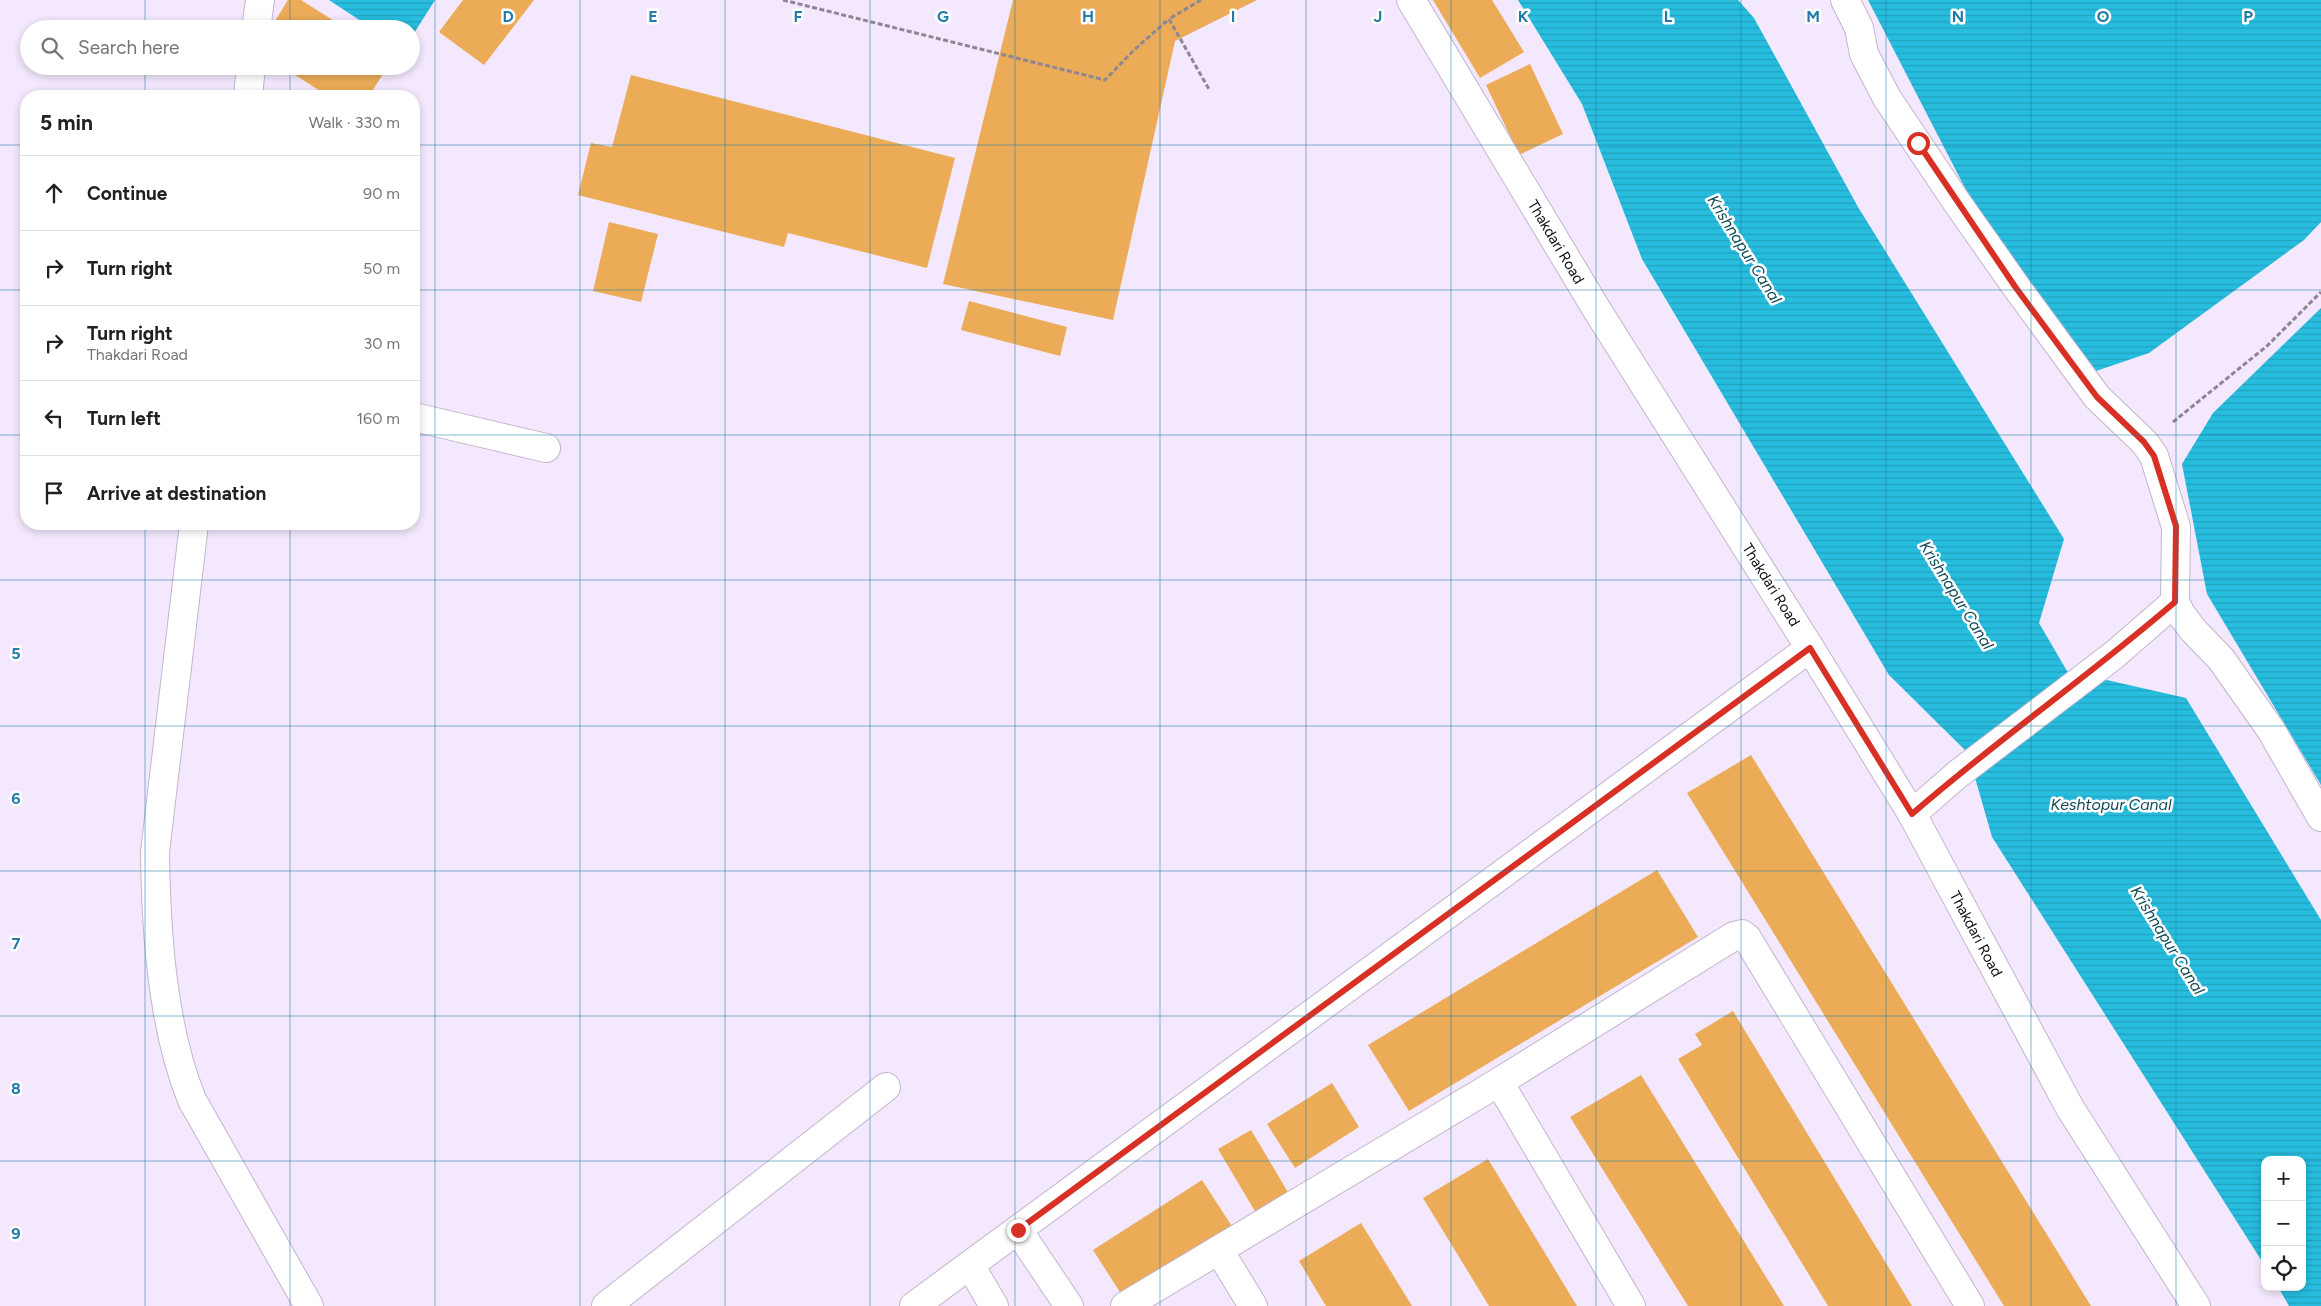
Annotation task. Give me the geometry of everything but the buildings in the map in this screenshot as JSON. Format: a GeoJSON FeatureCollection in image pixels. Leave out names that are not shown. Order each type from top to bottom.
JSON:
{"type":"FeatureCollection","features":[{"type":"Feature","properties":{"kind":"street"},"geometry":{"type":"LineString","coordinates":[[257,20],[260,0]]}},
{"type":"Feature","properties":{"kind":"street","name":"Thakdari Road"},"geometry":{"type":"LineString","coordinates":[[1411,0],[1597,310],[1912,814],[2070,1108],[2196,1306]]}},
{"type":"Feature","properties":{"kind":"street"},"geometry":{"type":"LineString","coordinates":[[1845,0],[1858,28],[1864,54],[1887,98],[1958,204],[2016,288],[2097,397],[2144,442],[2154,456],[2176,526],[2175,602],[2193,630],[2221,659],[2271,730],[2321,817]]}},
{"type":"Feature","properties":{"kind":"street"},"geometry":{"type":"LineString","coordinates":[[249,90],[251,75]]}},
{"type":"Feature","properties":{"kind":"street"},"geometry":{"type":"LineString","coordinates":[[420,418],[546,448]]}},
{"type":"Feature","properties":{"kind":"street"},"geometry":{"type":"LineString","coordinates":[[193,530],[155,852],[156,893],[168,1015],[180,1071],[192,1100],[309,1306]]}},
{"type":"Feature","properties":{"kind":"street"},"geometry":{"type":"LineString","coordinates":[[1912,814],[1958,774],[2114,655],[2175,602]]}},
{"type":"Feature","properties":{"kind":"street"},"geometry":{"type":"LineString","coordinates":[[914,1306],[1810,648]]}},
{"type":"Feature","properties":{"kind":"street"},"geometry":{"type":"LineString","coordinates":[[1125,1306],[1499,1082],[1734,936],[1742,934],[1747,938],[1970,1306]]}},
{"type":"Feature","properties":{"kind":"street"},"geometry":{"type":"LineString","coordinates":[[1499,1082],[1631,1306]]}},
{"type":"Feature","properties":{"kind":"street"},"geometry":{"type":"LineString","coordinates":[[606,1306],[886,1087]]}},
{"type":"Feature","properties":{"kind":"street"},"geometry":{"type":"LineString","coordinates":[[1018,1230],[1069,1306]]}},
{"type":"Feature","properties":{"kind":"street"},"geometry":{"type":"LineString","coordinates":[[1219,1250],[1253,1306]]}},
{"type":"Feature","properties":{"kind":"street"},"geometry":{"type":"LineString","coordinates":[[970,1265],[994,1306]]}},
{"type":"Feature","properties":{"kind":"path"},"geometry":{"type":"LineString","coordinates":[[783,0],[1105,80],[1134,50],[1169,19],[1201,0]]}},
{"type":"Feature","properties":{"kind":"path"},"geometry":{"type":"LineString","coordinates":[[1169,19],[1210,91]]}},
{"type":"Feature","properties":{"kind":"path"},"geometry":{"type":"LineString","coordinates":[[2144,442],[2169,425],[2266,346],[2321,292]]}},
{"type":"Feature","properties":{"kind":"water"},"geometry":{"type":"Polygon","coordinates":[[[329,0],[435,0],[420,24],[420,20],[359,20],[329,0]]]}},
{"type":"Feature","properties":{"kind":"water","name":"Keshtopur Canal"},"geometry":{"type":"Polygon","coordinates":[[[1518,0],[1738,0],[1754,18],[1858,207],[2064,539],[2039,623],[2067,671],[2186,698],[2321,920],[2321,1306],[2289,1306],[2280,1291],[2306,1291],[2306,1156],[2261,1156],[2261,1260],[1992,837],[1968,753],[1889,675],[1642,259],[1582,104],[1518,0]]]}},
{"type":"Feature","properties":{"kind":"water"},"geometry":{"type":"Polygon","coordinates":[[[1868,0],[2321,0],[2321,222],[2304,240],[2149,353],[2096,371],[1980,217],[1868,0]]]}},
{"type":"Feature","properties":{"kind":"water"},"geometry":{"type":"Polygon","coordinates":[[[2321,308],[2321,785],[2207,594],[2182,464],[2213,413],[2321,308]]]}},
{"type":"Feature","properties":{"kind":"route"},"geometry":{"type":"LineString","coordinates":[[1018,1230],[1810,648],[1912,814],[1958,774],[2114,655],[2175,602],[2176,526],[2154,456],[2144,442],[2097,397],[2016,288],[1918,143]]}},
{"type":"Feature","properties":{"kind":"water label","name":"Krishnapur Canal"},"geometry":{"type":"Point","coordinates":[1745,249]}},
{"type":"Feature","properties":{"kind":"water label","name":"Krishnapur Canal"},"geometry":{"type":"Point","coordinates":[1957,595]}},
{"type":"Feature","properties":{"kind":"water label","name":"Krishnapur Canal"},"geometry":{"type":"Point","coordinates":[2168,940]}}]}
